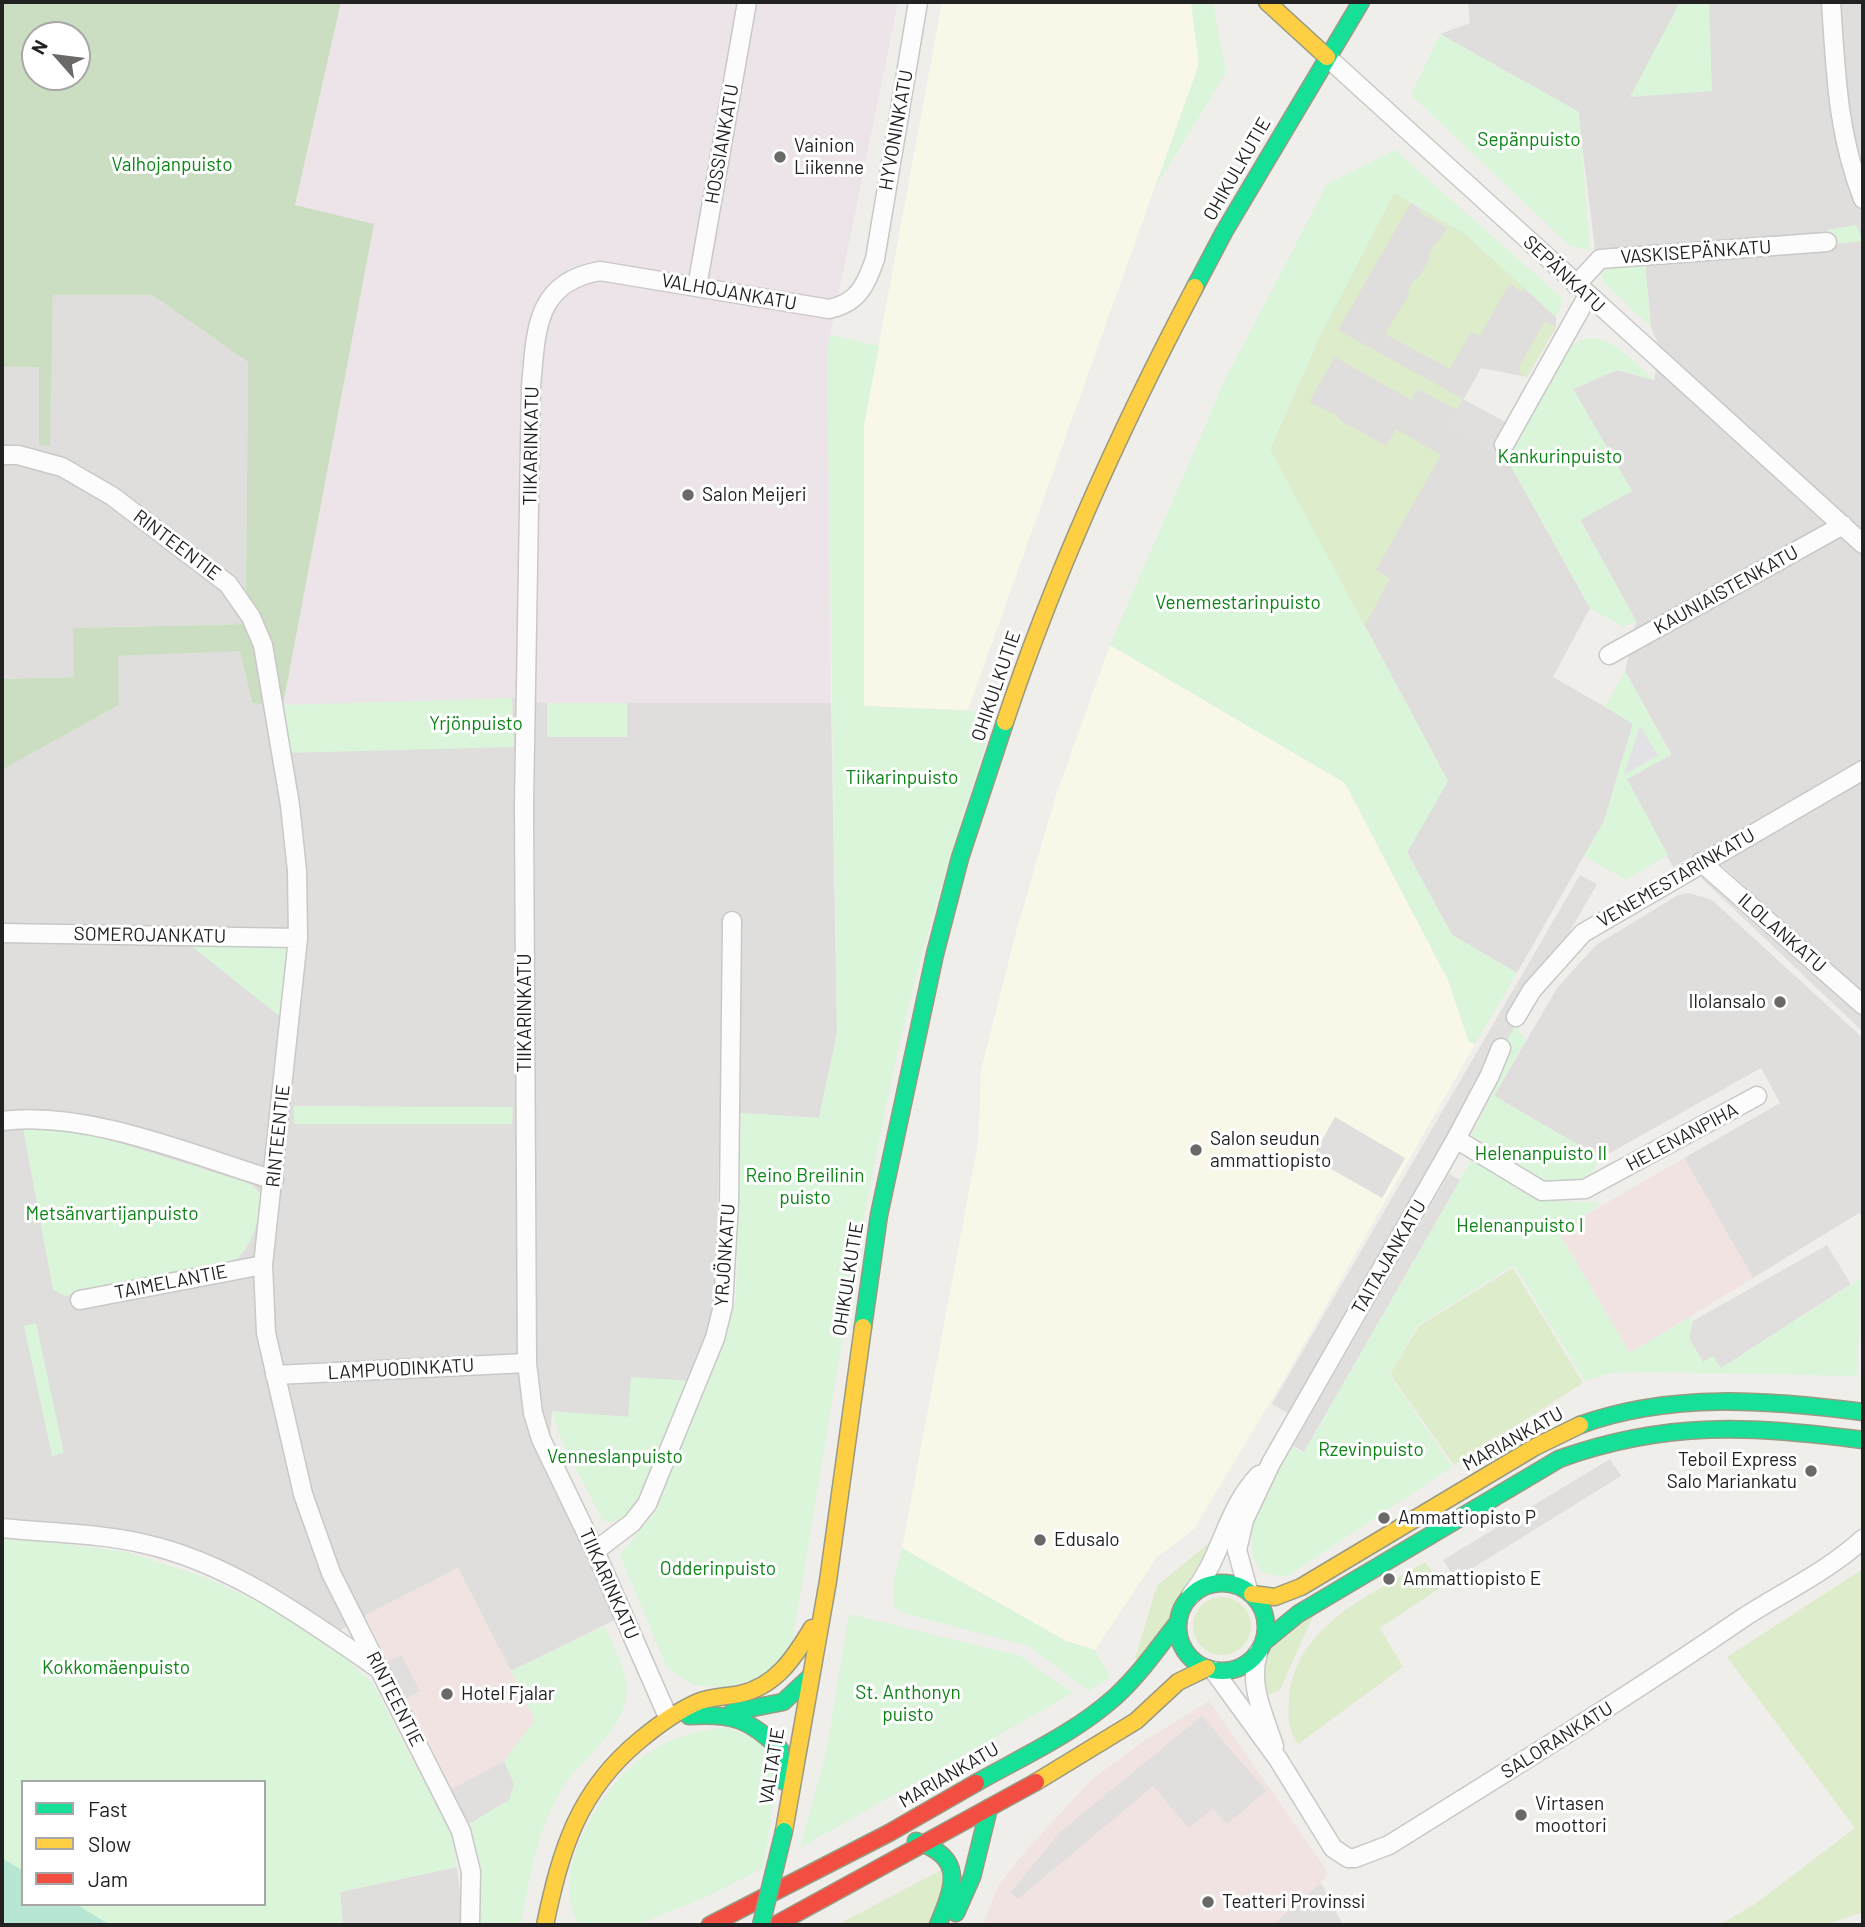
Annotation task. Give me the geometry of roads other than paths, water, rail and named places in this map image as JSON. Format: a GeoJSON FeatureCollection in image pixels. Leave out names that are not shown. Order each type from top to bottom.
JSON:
{"type":"FeatureCollection","features":[{"type":"Feature","properties":{"kind":"main road","name":"SEPÄNKATU"},"geometry":{"type":"LineString","coordinates":[[1267,2],[1327,57]]}},
{"type":"Feature","properties":{"kind":"main road","name":"OHIKULKUTIE"},"geometry":{"type":"LineString","coordinates":[[821,1612],[879,1215],[935,954],[960,858],[1030,646],[1131,408],[1224,232],[1361,2]]}},
{"type":"Feature","properties":{"kind":"main road","name":"MARIANKATU"},"geometry":{"type":"LineString","coordinates":[[1250,1592],[1275,1597],[1301,1587],[1547,1441],[1597,1419],[1647,1408],[1716,1402],[1863,1412]]}},
{"type":"Feature","properties":{"kind":"main road","name":"MARIANKATU"},"geometry":{"type":"LineString","coordinates":[[1261,1648],[1298,1614],[1559,1459],[1584,1449],[1630,1435],[1717,1425],[1791,1430],[1863,1440]]}},
{"type":"Feature","properties":{"kind":"main road"},"geometry":{"type":"LineString","coordinates":[[775,1925],[927,1844],[1138,1719],[1183,1678],[1211,1670],[1239,1668],[1261,1648],[1265,1618],[1250,1592],[1239,1585],[1219,1582],[1204,1586],[1191,1595],[1182,1607],[1178,1637],[1192,1660],[1211,1670]]}},
{"type":"Feature","properties":{"kind":"main road","name":"VALTATIE"},"geometry":{"type":"LineString","coordinates":[[761,1925],[785,1824],[821,1612]]}},
{"type":"Feature","properties":{"kind":"main road"},"geometry":{"type":"LineString","coordinates":[[545,1925],[563,1846],[589,1791],[625,1750],[668,1717],[705,1700],[742,1693],[775,1681],[798,1653],[821,1612]]}},
{"type":"Feature","properties":{"kind":"main road","name":"MARIANKATU"},"geometry":{"type":"LineString","coordinates":[[710,1925],[889,1833],[1082,1722],[1114,1698],[1155,1655],[1178,1622]]}},
{"type":"Feature","properties":{"kind":"main road"},"geometry":{"type":"LineString","coordinates":[[668,1717],[765,1709],[789,1702],[809,1678]]}},
{"type":"Feature","properties":{"kind":"main road"},"geometry":{"type":"LineString","coordinates":[[721,1714],[755,1724],[780,1749],[785,1824]]}},
{"type":"Feature","properties":{"kind":"main road"},"geometry":{"type":"LineString","coordinates":[[948,1925],[966,1897],[989,1808]]}},
{"type":"Feature","properties":{"kind":"main road"},"geometry":{"type":"LineString","coordinates":[[889,1833],[927,1844],[948,1858],[953,1877],[952,1892],[938,1925]]}},
{"type":"Feature","properties":{"kind":"main road"},"geometry":{"type":"LineString","coordinates":[[550,1900],[560,1925]]}},
{"type":"Feature","properties":{"kind":"street","name":"HOSSIANKATU"},"geometry":{"type":"LineString","coordinates":[[697,287],[747,2]]}},
{"type":"Feature","properties":{"kind":"street","name":"HYVONINKATU"},"geometry":{"type":"LineString","coordinates":[[875,259],[918,2]]}},
{"type":"Feature","properties":{"kind":"street"},"geometry":{"type":"LineString","coordinates":[[1831,2],[1839,109],[1847,157],[1863,199]]}},
{"type":"Feature","properties":{"kind":"street","name":"SEPÄNKATU"},"geometry":{"type":"LineString","coordinates":[[1327,57],[1863,544]]}},
{"type":"Feature","properties":{"kind":"street","name":"VASKISEPÄNKATU"},"geometry":{"type":"LineString","coordinates":[[1504,445],[1600,259],[1827,242]]}},
{"type":"Feature","properties":{"kind":"street","name":"VALHOJANKATU"},"geometry":{"type":"LineString","coordinates":[[561,287],[580,274],[600,271],[829,309],[854,300],[867,281],[875,259]]}},
{"type":"Feature","properties":{"kind":"street","name":"TIIKARINKATU"},"geometry":{"type":"LineString","coordinates":[[561,287],[543,306],[536,328],[531,387],[524,805],[527,1363],[533,1413],[541,1439],[595,1551],[668,1717]]}},
{"type":"Feature","properties":{"kind":"street","name":"RINTEENTIE"},"geometry":{"type":"LineString","coordinates":[[2,455],[45,461],[79,475],[205,564],[240,599],[262,645],[270,678],[296,858],[298,938],[263,1265],[265,1333],[303,1494],[331,1573],[461,1831],[471,1872],[470,1925]]}},
{"type":"Feature","properties":{"kind":"street","name":"KAUNIAISTENKATU"},"geometry":{"type":"LineString","coordinates":[[1609,655],[1843,525]]}},
{"type":"Feature","properties":{"kind":"street","name":"VENEMESTARINKATU"},"geometry":{"type":"LineString","coordinates":[[1516,1017],[1532,990],[1583,933],[1863,770]]}},
{"type":"Feature","properties":{"kind":"street","name":"ILOLANKATU"},"geometry":{"type":"LineString","coordinates":[[1701,862],[1863,1005]]}},
{"type":"Feature","properties":{"kind":"street","name":"YRJÖNKATU"},"geometry":{"type":"LineString","coordinates":[[595,1551],[632,1523],[647,1504],[710,1350],[723,1306],[729,1202],[732,921]]}},
{"type":"Feature","properties":{"kind":"street","name":"SOMEROJANKATU"},"geometry":{"type":"LineString","coordinates":[[2,933],[298,938]]}},
{"type":"Feature","properties":{"kind":"street","name":"TAITAJANKATU"},"geometry":{"type":"LineString","coordinates":[[1250,1592],[1237,1543],[1244,1520],[1271,1463],[1456,1139],[1490,1075],[1501,1048]]}},
{"type":"Feature","properties":{"kind":"street","name":"HELENANPIHA"},"geometry":{"type":"LineString","coordinates":[[1456,1139],[1542,1191],[1585,1189],[1757,1096]]}},
{"type":"Feature","properties":{"kind":"street"},"geometry":{"type":"LineString","coordinates":[[2,1121],[50,1119],[89,1124],[274,1180]]}},
{"type":"Feature","properties":{"kind":"street","name":"TAIMELANTIE"},"geometry":{"type":"LineString","coordinates":[[80,1300],[263,1265]]}},
{"type":"Feature","properties":{"kind":"street","name":"LAMPUODINKATU"},"geometry":{"type":"LineString","coordinates":[[275,1375],[527,1363]]}},
{"type":"Feature","properties":{"kind":"street","name":"TAITAJANKATU"},"geometry":{"type":"LineString","coordinates":[[1191,1595],[1212,1568],[1220,1539],[1236,1507],[1251,1483],[1271,1463]]}},
{"type":"Feature","properties":{"kind":"street"},"geometry":{"type":"LineString","coordinates":[[2,1528],[127,1540],[183,1555],[275,1599],[379,1669]]}},
{"type":"Feature","properties":{"kind":"street","name":"SALORANKATU"},"geometry":{"type":"LineString","coordinates":[[1211,1670],[1278,1759],[1333,1848],[1348,1858],[1367,1856],[1648,1683],[1782,1592],[1845,1556],[1863,1539]]}},
{"type":"Feature","properties":{"kind":"street","name":"SALORANKATU"},"geometry":{"type":"LineString","coordinates":[[1261,1648],[1252,1671],[1278,1759]]}},
{"type":"Feature","properties":{"kind":"place","name":"Vainion Liikenne"},"geometry":{"type":"Point","coordinates":[780,157]}},
{"type":"Feature","properties":{"kind":"place","name":"Salon Meijeri"},"geometry":{"type":"Point","coordinates":[688,495]}},
{"type":"Feature","properties":{"kind":"place","name":"Ilolansalo"},"geometry":{"type":"Point","coordinates":[1780,1002]}},
{"type":"Feature","properties":{"kind":"place","name":"Salon seudun ammattiopisto"},"geometry":{"type":"Point","coordinates":[1196,1150]}},
{"type":"Feature","properties":{"kind":"place","name":"Teboil Express Salo Mariankatu"},"geometry":{"type":"Point","coordinates":[1811,1471]}},
{"type":"Feature","properties":{"kind":"place","name":"Ammattiopisto P"},"geometry":{"type":"Point","coordinates":[1384,1518]}},
{"type":"Feature","properties":{"kind":"place","name":"Edusalo"},"geometry":{"type":"Point","coordinates":[1040,1540]}},
{"type":"Feature","properties":{"kind":"place","name":"Ammattiopisto E"},"geometry":{"type":"Point","coordinates":[1389,1579]}},
{"type":"Feature","properties":{"kind":"place","name":"Hotel Fjalar"},"geometry":{"type":"Point","coordinates":[447,1694]}},
{"type":"Feature","properties":{"kind":"place","name":"Virtasen moottori"},"geometry":{"type":"Point","coordinates":[1521,1815]}},
{"type":"Feature","properties":{"kind":"place","name":"Teatteri Provinssi"},"geometry":{"type":"Point","coordinates":[1208,1902]}},
{"type":"Feature","properties":{"kind":"park label","name":"Sepänpuisto"},"geometry":{"type":"Point","coordinates":[1529,140]}},
{"type":"Feature","properties":{"kind":"park label","name":"Valhojanpuisto"},"geometry":{"type":"Point","coordinates":[172,165]}},
{"type":"Feature","properties":{"kind":"park label","name":"Kankurinpuisto"},"geometry":{"type":"Point","coordinates":[1560,457]}},
{"type":"Feature","properties":{"kind":"park label","name":"Venemestarinpuisto"},"geometry":{"type":"Point","coordinates":[1238,603]}},
{"type":"Feature","properties":{"kind":"park label","name":"Yrjönpuisto"},"geometry":{"type":"Point","coordinates":[476,724]}},
{"type":"Feature","properties":{"kind":"park label","name":"Tiikarinpuisto"},"geometry":{"type":"Point","coordinates":[902,778]}},
{"type":"Feature","properties":{"kind":"park label","name":"Helenanpuisto II"},"geometry":{"type":"Point","coordinates":[1541,1154]}},
{"type":"Feature","properties":{"kind":"park label","name":"Reino Breilinin puisto"},"geometry":{"type":"Point","coordinates":[805,1187]}},
{"type":"Feature","properties":{"kind":"park label","name":"Metsänvartijanpuisto"},"geometry":{"type":"Point","coordinates":[112,1214]}},
{"type":"Feature","properties":{"kind":"park label","name":"Helenanpuisto I"},"geometry":{"type":"Point","coordinates":[1520,1226]}},
{"type":"Feature","properties":{"kind":"park label","name":"Rzevinpuisto"},"geometry":{"type":"Point","coordinates":[1371,1450]}},
{"type":"Feature","properties":{"kind":"park label","name":"Venneslanpuisto"},"geometry":{"type":"Point","coordinates":[615,1457]}},
{"type":"Feature","properties":{"kind":"park label","name":"Odderinpuisto"},"geometry":{"type":"Point","coordinates":[718,1569]}},
{"type":"Feature","properties":{"kind":"park label","name":"Kokkomäenpuisto"},"geometry":{"type":"Point","coordinates":[116,1668]}},
{"type":"Feature","properties":{"kind":"park label","name":"St. Anthonyn puisto"},"geometry":{"type":"Point","coordinates":[908,1704]}}]}
